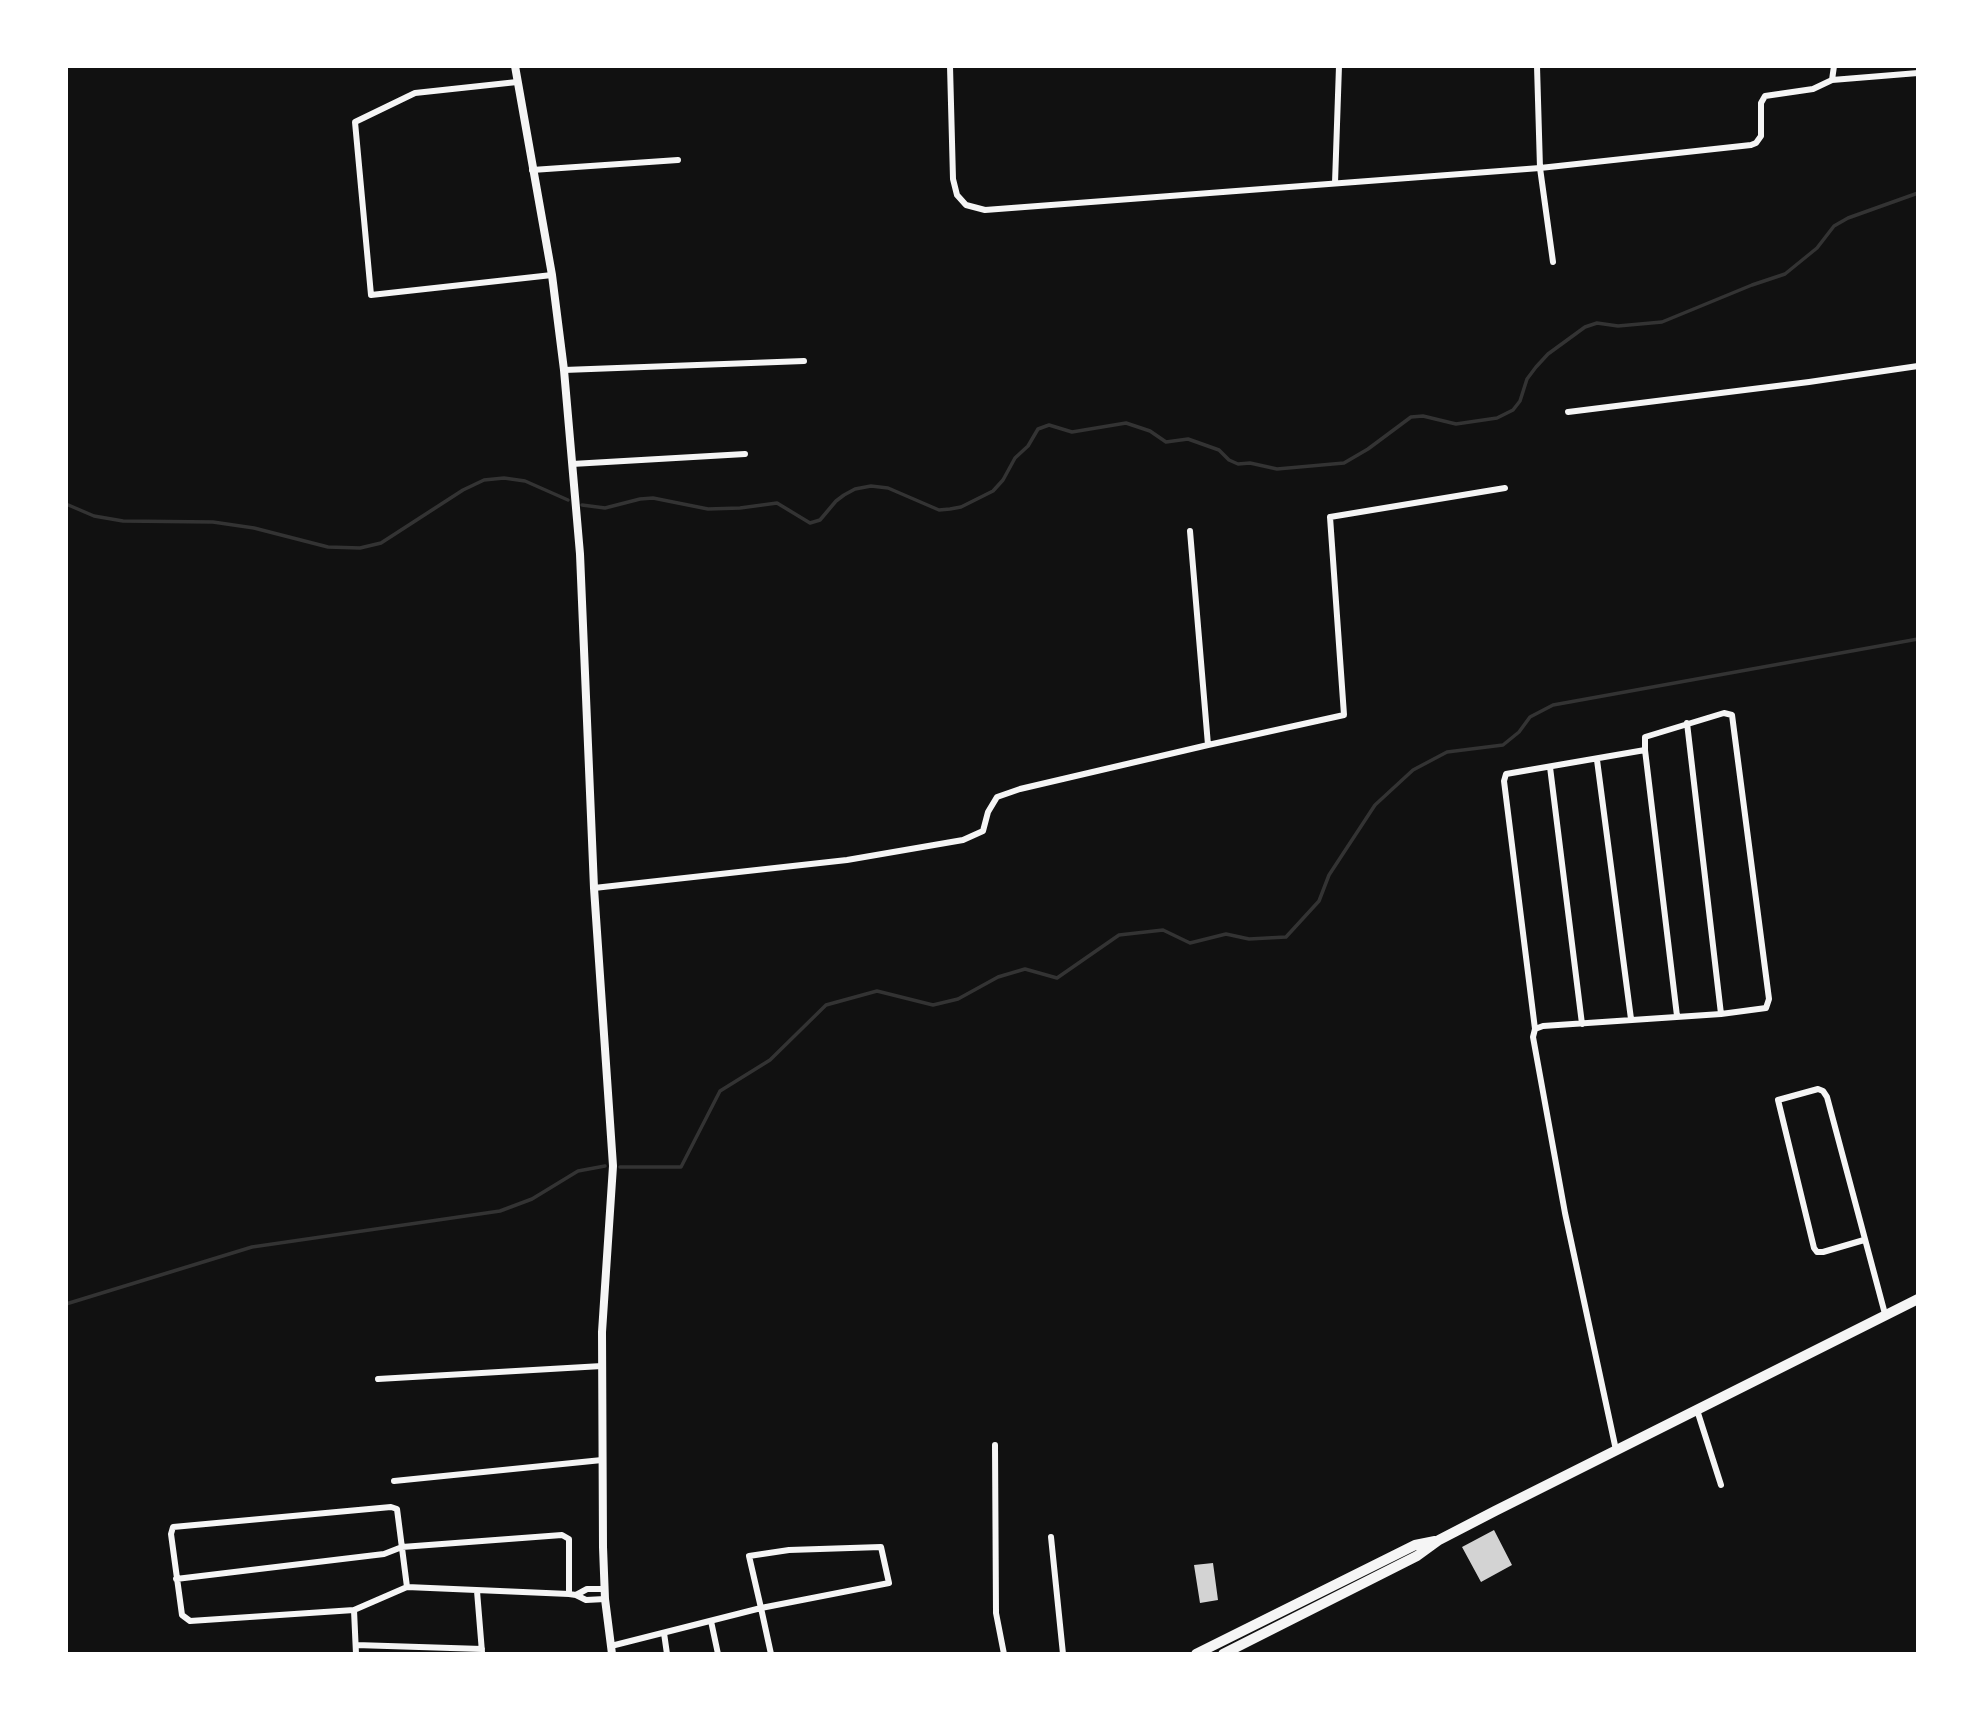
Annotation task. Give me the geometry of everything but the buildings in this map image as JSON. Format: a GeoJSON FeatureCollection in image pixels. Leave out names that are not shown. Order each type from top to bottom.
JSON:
{"type":"FeatureCollection","features":[{"type":"Feature","properties":{"kind":"main road"},"geometry":{"type":"LineString","coordinates":[[1223,1654],[1418,1556],[1439,1540],[1917,1299]]}},
{"type":"Feature","properties":{"kind":"main road"},"geometry":{"type":"LineString","coordinates":[[1196,1654],[1415,1545],[1439,1540]]}},
{"type":"Feature","properties":{"kind":"street"},"geometry":{"type":"LineString","coordinates":[[515,66],[552,275],[564,370],[580,554],[594,888],[613,1166],[602,1366],[604,1589],[611,1650],[761,1608],[889,1583],[881,1547],[789,1550],[749,1556],[761,1608],[771,1654]]}},
{"type":"Feature","properties":{"kind":"street"},"geometry":{"type":"LineString","coordinates":[[950,66],[953,179],[957,195],[966,205],[985,210],[1540,168],[1751,145],[1761,136],[1761,103],[1765,96],[1813,89],[1832,80],[1917,73]]}},
{"type":"Feature","properties":{"kind":"street"},"geometry":{"type":"LineString","coordinates":[[1335,183],[1339,66]]}},
{"type":"Feature","properties":{"kind":"street"},"geometry":{"type":"LineString","coordinates":[[1537,66],[1540,168],[1553,262]]}},
{"type":"Feature","properties":{"kind":"street"},"geometry":{"type":"LineString","coordinates":[[1832,80],[1834,66]]}},
{"type":"Feature","properties":{"kind":"street"},"geometry":{"type":"LineString","coordinates":[[517,82],[415,93],[355,122],[371,295],[552,275]]}},
{"type":"Feature","properties":{"kind":"street"},"geometry":{"type":"LineString","coordinates":[[532,170],[678,160]]}},
{"type":"Feature","properties":{"kind":"street"},"geometry":{"type":"LineString","coordinates":[[564,370],[804,361]]}},
{"type":"Feature","properties":{"kind":"street"},"geometry":{"type":"LineString","coordinates":[[1569,412],[1917,366]]}},
{"type":"Feature","properties":{"kind":"street"},"geometry":{"type":"LineString","coordinates":[[572,464],[745,454]]}},
{"type":"Feature","properties":{"kind":"street"},"geometry":{"type":"LineString","coordinates":[[594,888],[847,860],[963,840],[983,831],[988,812],[997,797],[1020,789],[1344,715],[1330,517],[1506,488]]}},
{"type":"Feature","properties":{"kind":"street"},"geometry":{"type":"LineString","coordinates":[[1190,531],[1209,745]]}},
{"type":"Feature","properties":{"kind":"street"},"geometry":{"type":"LineString","coordinates":[[1535,1029],[1543,1026],[1721,1014],[1766,1008],[1769,999],[1734,722],[1731,715],[1724,713],[1645,737],[1677,1016]]}},
{"type":"Feature","properties":{"kind":"street"},"geometry":{"type":"LineString","coordinates":[[1687,723],[1721,1014]]}},
{"type":"Feature","properties":{"kind":"street"},"geometry":{"type":"LineString","coordinates":[[1616,1450],[1565,1213],[1533,1037],[1535,1029],[1504,781],[1506,774],[1645,750]]}},
{"type":"Feature","properties":{"kind":"street"},"geometry":{"type":"LineString","coordinates":[[1597,760],[1631,1019]]}},
{"type":"Feature","properties":{"kind":"street"},"geometry":{"type":"LineString","coordinates":[[1550,767],[1582,1024]]}},
{"type":"Feature","properties":{"kind":"street"},"geometry":{"type":"LineString","coordinates":[[1864,1240],[1823,1252],[1817,1252],[1814,1248],[1778,1100],[1818,1089],[1827,1097],[1885,1314]]}},
{"type":"Feature","properties":{"kind":"street"},"geometry":{"type":"LineString","coordinates":[[379,1379],[602,1366]]}},
{"type":"Feature","properties":{"kind":"street"},"geometry":{"type":"LineString","coordinates":[[1697,1410],[1721,1485]]}},
{"type":"Feature","properties":{"kind":"street"},"geometry":{"type":"LineString","coordinates":[[995,1445],[996,1613],[1004,1654]]}},
{"type":"Feature","properties":{"kind":"street"},"geometry":{"type":"LineString","coordinates":[[394,1481],[602,1460]]}},
{"type":"Feature","properties":{"kind":"street"},"geometry":{"type":"LineString","coordinates":[[407,1587],[397,1509],[391,1507],[173,1527],[176,1579],[182,1615],[190,1621],[354,1610],[407,1587],[573,1594],[587,1589],[604,1589]]}},
{"type":"Feature","properties":{"kind":"street"},"geometry":{"type":"LineString","coordinates":[[176,1579],[384,1554],[401,1547],[562,1535],[569,1539],[573,1594]]}},
{"type":"Feature","properties":{"kind":"street"},"geometry":{"type":"LineString","coordinates":[[1051,1537],[1063,1654]]}},
{"type":"Feature","properties":{"kind":"street"},"geometry":{"type":"LineString","coordinates":[[356,1645],[482,1651],[477,1591]]}},
{"type":"Feature","properties":{"kind":"street"},"geometry":{"type":"LineString","coordinates":[[573,1594],[586,1600],[605,1599]]}},
{"type":"Feature","properties":{"kind":"street"},"geometry":{"type":"LineString","coordinates":[[354,1610],[356,1654]]}},
{"type":"Feature","properties":{"kind":"street"},"geometry":{"type":"LineString","coordinates":[[711,1621],[718,1654]]}},
{"type":"Feature","properties":{"kind":"street"},"geometry":{"type":"LineString","coordinates":[[664,1633],[667,1654]]}},
{"type":"Feature","properties":{"kind":"waterway"},"geometry":{"type":"LineString","coordinates":[[582,505],[605,508],[653,498],[708,509],[777,503],[810,523],[820,520],[844,495],[855,489],[871,486],[888,488],[939,510],[950,509],[961,507],[993,491],[1038,429],[1049,425],[1072,432],[1126,423],[1150,431],[1166,442],[1188,439],[1219,450],[1229,460],[1238,464],[1250,463],[1277,469],[1344,463],[1411,417],[1423,416],[1456,424],[1497,418],[1513,410],[1520,401],[1527,379],[1548,354],[1585,327],[1597,323],[1618,326],[1662,322],[1785,274],[1817,248],[1834,226],[1848,218],[1918,193]]}},
{"type":"Feature","properties":{"kind":"waterway"},"geometry":{"type":"LineString","coordinates":[[66,504],[94,516],[123,521],[213,522],[254,528],[328,547],[360,548],[381,543],[463,490],[484,480],[504,478],[525,481],[568,500]]}},
{"type":"Feature","properties":{"kind":"waterway"},"geometry":{"type":"LineString","coordinates":[[620,1167],[681,1167],[720,1091],[770,1060],[826,1005],[877,991],[933,1005],[958,999],[998,977],[1025,969],[1057,978],[1119,935],[1163,930],[1190,943],[1226,934],[1249,939],[1286,937],[1319,901],[1329,875],[1375,805],[1413,770],[1447,752],[1503,745],[1519,732],[1530,717],[1553,705],[1918,639]]}},
{"type":"Feature","properties":{"kind":"waterway"},"geometry":{"type":"LineString","coordinates":[[66,1304],[252,1247],[500,1211],[532,1199],[578,1171],[605,1166]]}}]}
